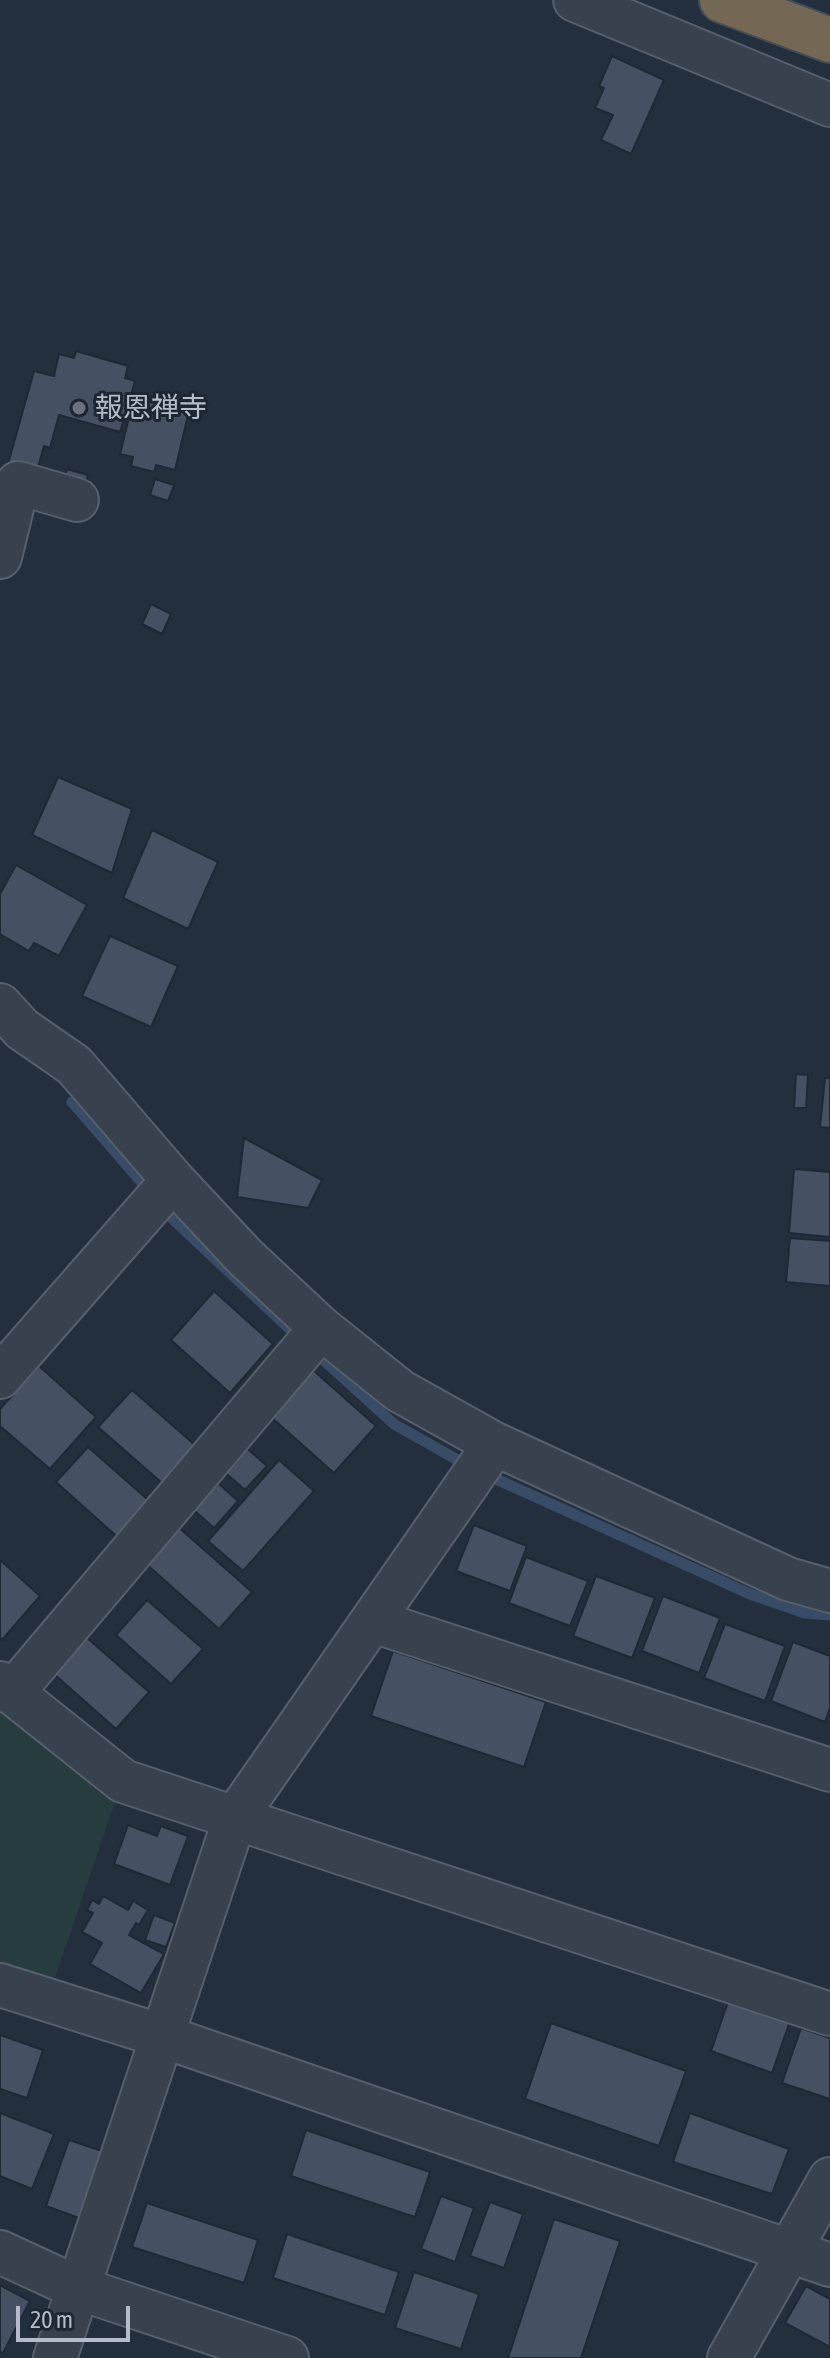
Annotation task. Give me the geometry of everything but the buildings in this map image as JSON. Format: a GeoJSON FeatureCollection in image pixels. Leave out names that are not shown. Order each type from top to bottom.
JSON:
{"type":"FeatureCollection","features":[{"type":"Feature","properties":{"kind":"highway"},"geometry":{"type":"LineString","coordinates":[[722,0],[830,40]]}},
{"type":"Feature","properties":{"kind":"street"},"geometry":{"type":"LineString","coordinates":[[575,0],[830,105]]}},
{"type":"Feature","properties":{"kind":"street"},"geometry":{"type":"LineString","coordinates":[[0,557],[18,483],[77,500]]}},
{"type":"Feature","properties":{"kind":"street"},"geometry":{"type":"LineString","coordinates":[[0,1005],[22,1029],[74,1065],[161,1195],[245,1257],[312,1339],[400,1391],[483,1463],[788,1579],[830,1591]]}},
{"type":"Feature","properties":{"kind":"street"},"geometry":{"type":"LineString","coordinates":[[0,1377],[161,1195]]}},
{"type":"Feature","properties":{"kind":"street"},"geometry":{"type":"LineString","coordinates":[[312,1339],[6,1688],[123,1781],[830,2014]]}},
{"type":"Feature","properties":{"kind":"street"},"geometry":{"type":"LineString","coordinates":[[55,2358],[235,1818],[483,1463]]}},
{"type":"Feature","properties":{"kind":"street"},"geometry":{"type":"LineString","coordinates":[[373,1621],[830,1770]]}},
{"type":"Feature","properties":{"kind":"street"},"geometry":{"type":"LineString","coordinates":[[0,1985],[162,2036],[830,2265]]}},
{"type":"Feature","properties":{"kind":"street"},"geometry":{"type":"LineString","coordinates":[[729,2358],[830,2179]]}},
{"type":"Feature","properties":{"kind":"street"},"geometry":{"type":"LineString","coordinates":[[0,2252],[78,2288],[287,2358]]}},
{"type":"Feature","properties":{"kind":"green space"},"geometry":{"type":"Polygon","coordinates":[[[0,1698],[117,1797],[52,1986],[0,1968],[0,1698]]]}},
{"type":"Feature","properties":{"kind":"waterway"},"geometry":{"type":"LineString","coordinates":[[72,1102],[150,1192]]}},
{"type":"Feature","properties":{"kind":"waterway"},"geometry":{"type":"LineString","coordinates":[[161,1205],[394,1424],[470,1467]]}},
{"type":"Feature","properties":{"kind":"waterway"},"geometry":{"type":"LineString","coordinates":[[485,1474],[750,1594],[805,1613],[830,1615]]}},
{"type":"Feature","properties":{"kind":"place","name":"報恩禅寺"},"geometry":{"type":"Point","coordinates":[79,408]}}]}
